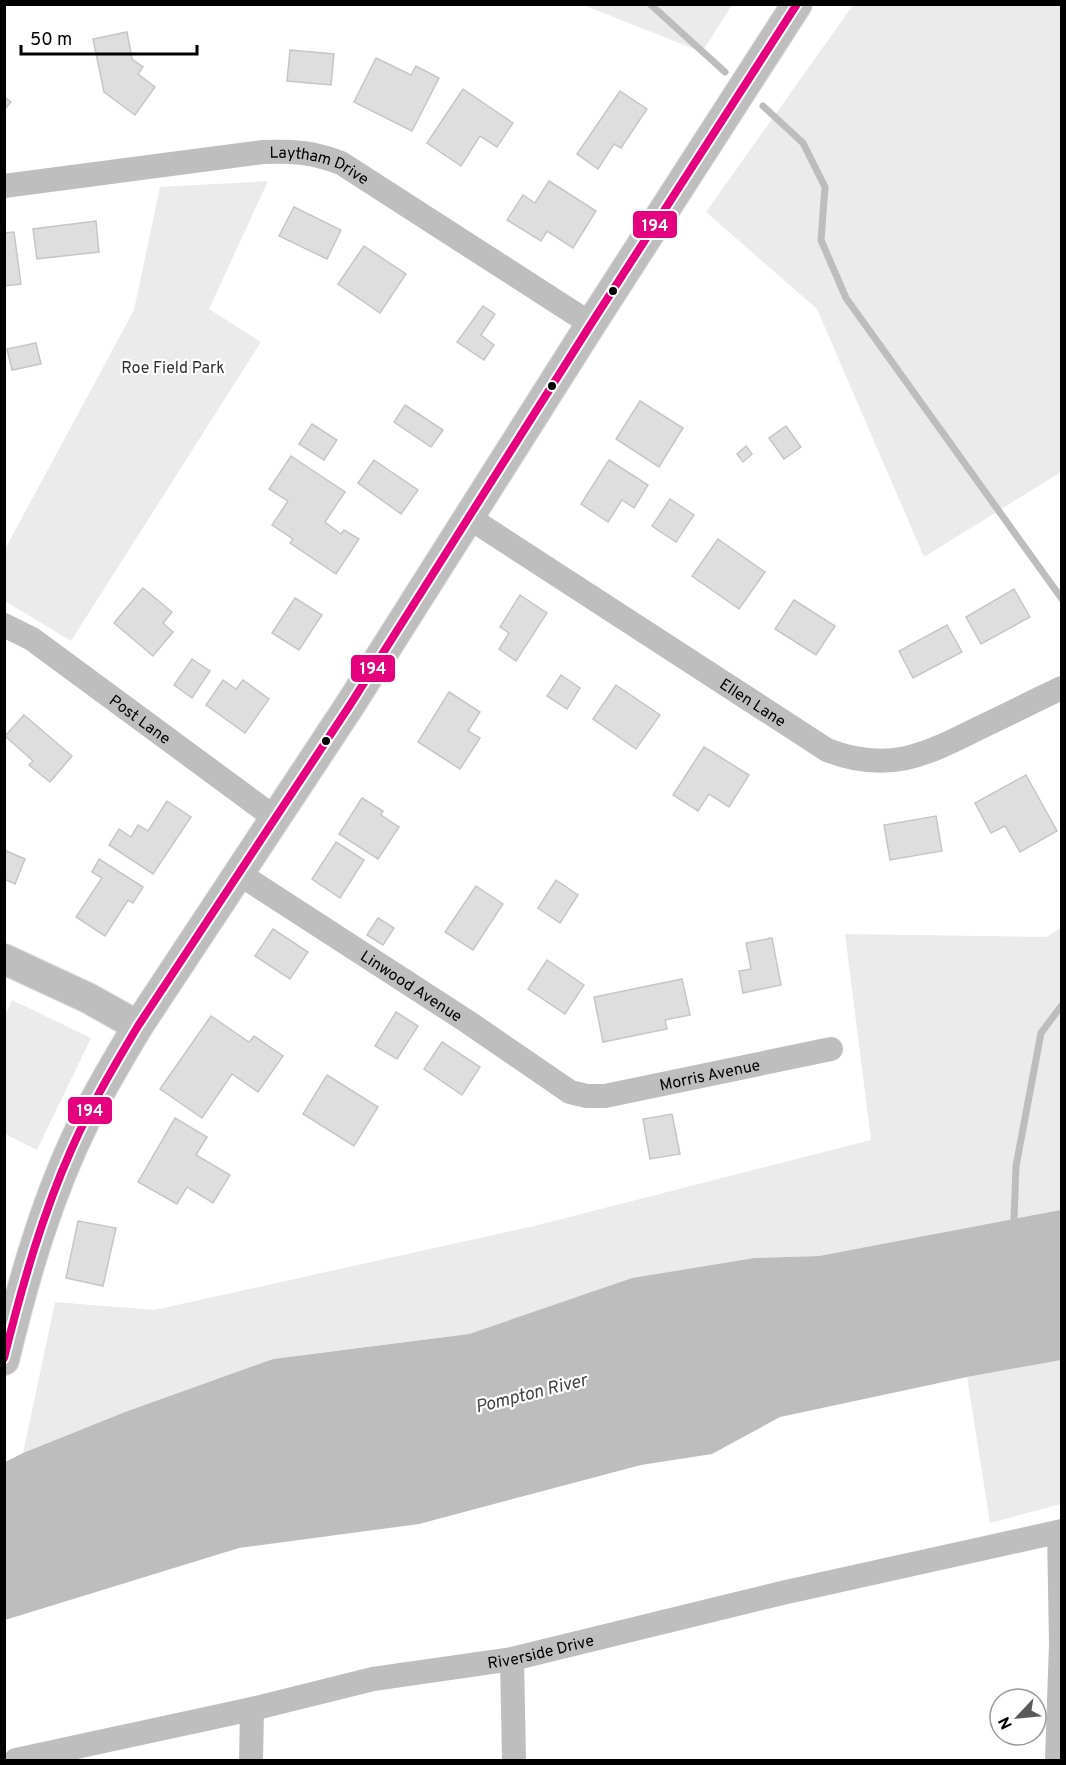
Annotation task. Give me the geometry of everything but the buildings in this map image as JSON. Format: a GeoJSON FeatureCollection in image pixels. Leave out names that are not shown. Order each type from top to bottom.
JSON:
{"type":"FeatureCollection","features":[{"type":"Feature","properties":{"kind":"main road"},"geometry":{"type":"LineString","coordinates":[[4,1360],[21,1292],[64,1167],[105,1081],[138,1026],[356,696],[797,4]]}},
{"type":"Feature","properties":{"kind":"main road"},"geometry":{"type":"LineString","coordinates":[[4,958],[88,998],[138,1026]]}},
{"type":"Feature","properties":{"kind":"street","name":"Laytham Drive"},"geometry":{"type":"LineString","coordinates":[[4,186],[263,152],[291,151],[318,154],[341,163],[591,324]]}},
{"type":"Feature","properties":{"kind":"street","name":"Ellen Lane"},"geometry":{"type":"LineString","coordinates":[[468,517],[827,750],[848,758],[872,762],[898,760],[923,754],[1062,688]]}},
{"type":"Feature","properties":{"kind":"street","name":"Post Lane"},"geometry":{"type":"LineString","coordinates":[[4,625],[32,639],[275,818]]}},
{"type":"Feature","properties":{"kind":"street","name":"Linwood Avenue"},"geometry":{"type":"LineString","coordinates":[[238,873],[468,1022],[570,1092],[587,1096]]}},
{"type":"Feature","properties":{"kind":"street","name":"Morris Avenue"},"geometry":{"type":"LineString","coordinates":[[587,1096],[605,1096],[831,1049]]}},
{"type":"Feature","properties":{"kind":"street","name":"Riverside Drive"},"geometry":{"type":"LineString","coordinates":[[16,1761],[252,1709],[373,1679],[512,1659],[782,1593],[1060,1532]]}},
{"type":"Feature","properties":{"kind":"street"},"geometry":{"type":"LineString","coordinates":[[1058,1761],[1061,1644],[1060,1532]]}},
{"type":"Feature","properties":{"kind":"street"},"geometry":{"type":"LineString","coordinates":[[512,1659],[514,1761]]}},
{"type":"Feature","properties":{"kind":"street"},"geometry":{"type":"LineString","coordinates":[[250,1761],[252,1709]]}},
{"type":"Feature","properties":{"kind":"green space"},"geometry":{"type":"Polygon","coordinates":[[[583,5],[732,5],[702,52],[583,5]]]}},
{"type":"Feature","properties":{"kind":"green space"},"geometry":{"type":"Polygon","coordinates":[[[853,5],[1061,5],[1061,472],[924,557],[817,309],[706,212],[853,5]]]}},
{"type":"Feature","properties":{"kind":"green space","name":"Roe Field Park"},"geometry":{"type":"Polygon","coordinates":[[[268,181],[209,309],[261,342],[71,641],[5,601],[5,549],[134,310],[160,187],[268,181]]]}},
{"type":"Feature","properties":{"kind":"green space"},"geometry":{"type":"Polygon","coordinates":[[[1061,928],[1061,1211],[819,1256],[754,1258],[632,1278],[469,1334],[273,1359],[125,1412],[23,1453],[55,1302],[154,1310],[534,1226],[871,1140],[845,934],[1046,937],[1061,928]]]}},
{"type":"Feature","properties":{"kind":"green space"},"geometry":{"type":"Polygon","coordinates":[[[12,1000],[91,1038],[37,1150],[5,1134],[5,1015],[12,1000]]]}},
{"type":"Feature","properties":{"kind":"green space"},"geometry":{"type":"Polygon","coordinates":[[[1061,1360],[1061,1504],[990,1523],[967,1377],[1061,1360]]]}},
{"type":"Feature","properties":{"kind":"water","name":"Pompton River"},"geometry":{"type":"Polygon","coordinates":[[[1061,1210],[1061,1360],[967,1377],[780,1417],[712,1454],[641,1465],[419,1524],[239,1548],[5,1620],[5,1462],[125,1412],[273,1359],[469,1334],[632,1278],[754,1258],[819,1256],[1061,1210]]]}},
{"type":"Feature","properties":{"kind":"waterway"},"geometry":{"type":"LineString","coordinates":[[650,4],[725,72]]}},
{"type":"Feature","properties":{"kind":"waterway"},"geometry":{"type":"LineString","coordinates":[[763,106],[803,143],[825,187],[821,240],[846,298],[1062,599]]}},
{"type":"Feature","properties":{"kind":"waterway"},"geometry":{"type":"LineString","coordinates":[[1014,1219],[1016,1166],[1041,1033],[1062,1005]]}},
{"type":"Feature","properties":{"kind":"transit line","name":"194"},"geometry":{"type":"LineString","coordinates":[[4,1358],[51,1199],[79,1132],[120,1056],[350,705],[797,4]]}}]}
